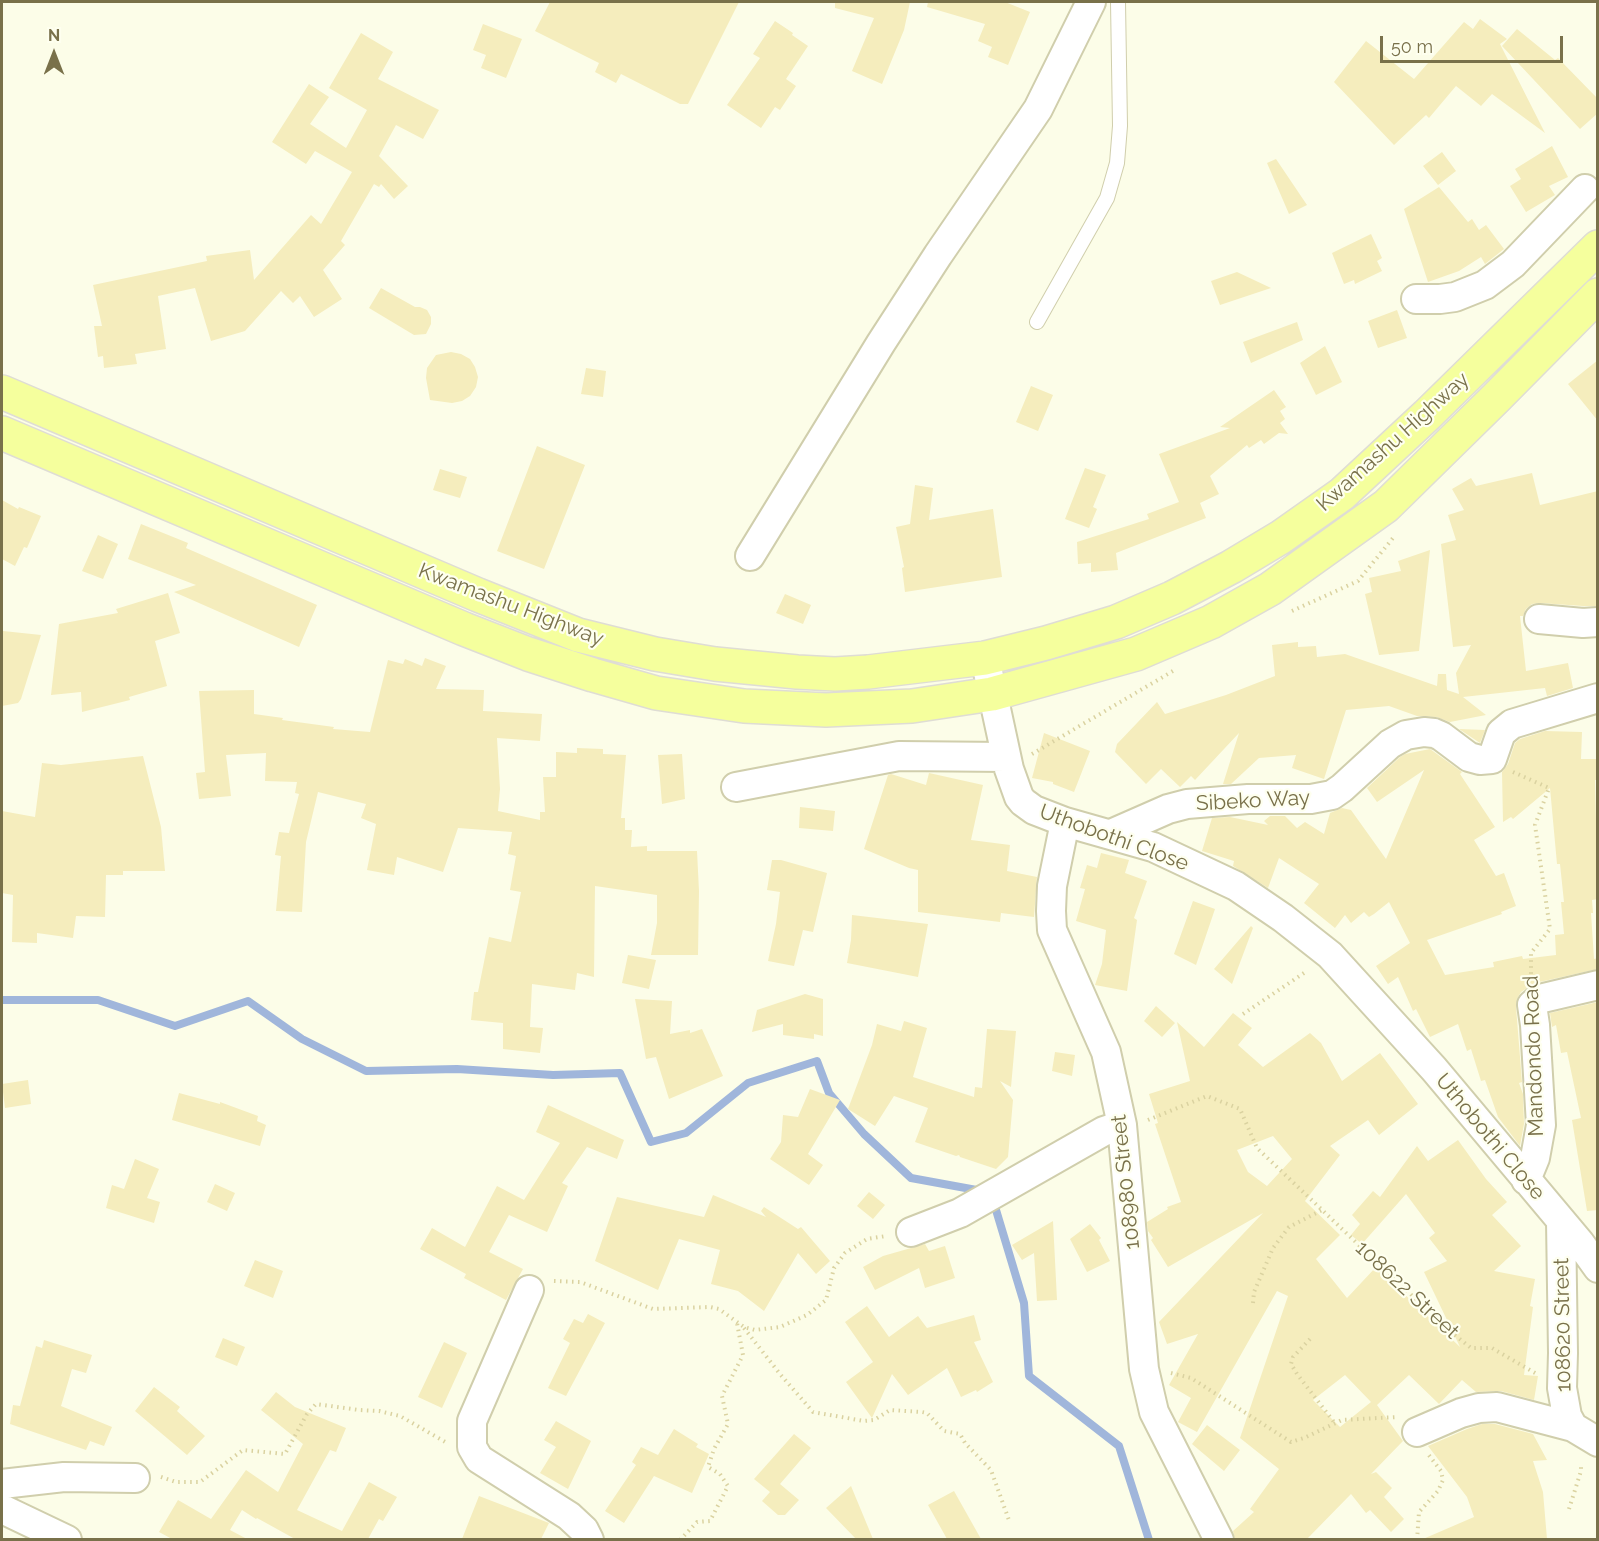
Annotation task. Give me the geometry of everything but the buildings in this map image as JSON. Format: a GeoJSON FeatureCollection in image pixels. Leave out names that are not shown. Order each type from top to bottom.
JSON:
{"type":"FeatureCollection","features":[{"type":"Feature","properties":{"kind":"main road","name":"Kwamashu Highway"},"geometry":{"type":"LineString","coordinates":[[2,392],[478,595],[578,634],[655,654],[715,664],[835,674],[868,672],[985,658],[1046,643],[1116,622],[1172,598],[1231,567],[1281,537],[1350,486],[1427,415],[1598,247]]}},
{"type":"Feature","properties":{"kind":"main road","name":"Kwamashu Highway"},"geometry":{"type":"LineString","coordinates":[[2,433],[464,629],[528,654],[593,675],[656,693],[744,706],[826,710],[912,706],[992,694],[1137,654],[1211,622],[1270,589],[1386,506],[1598,295]]}},
{"type":"Feature","properties":{"kind":"main road"},"geometry":{"type":"LineString","coordinates":[[464,629],[478,595]]}},
{"type":"Feature","properties":{"kind":"street"},"geometry":{"type":"LineString","coordinates":[[750,556],[881,343],[1038,109],[1091,2]]}},
{"type":"Feature","properties":{"kind":"street"},"geometry":{"type":"LineString","coordinates":[[1416,298],[1455,297],[1485,285],[1514,264],[1593,187]]}},
{"type":"Feature","properties":{"kind":"street"},"geometry":{"type":"LineString","coordinates":[[1539,619],[1598,622]]}},
{"type":"Feature","properties":{"kind":"street","name":"Uthobothi Close"},"geometry":{"type":"LineString","coordinates":[[985,658],[1006,757],[1019,797],[1023,802],[1034,810],[1065,822],[1153,847],[1236,886],[1283,918],[1330,956],[1434,1069],[1598,1268]]}},
{"type":"Feature","properties":{"kind":"street"},"geometry":{"type":"LineString","coordinates":[[1492,759],[1501,733],[1512,724],[1598,698]]}},
{"type":"Feature","properties":{"kind":"street","name":"Sibeko Way"},"geometry":{"type":"LineString","coordinates":[[1111,834],[1168,808],[1187,804],[1248,799],[1311,799],[1332,795],[1390,744],[1406,735],[1434,733],[1469,757],[1480,760],[1492,759]]}},
{"type":"Feature","properties":{"kind":"street"},"geometry":{"type":"LineString","coordinates":[[736,787],[899,756],[1006,757]]}},
{"type":"Feature","properties":{"kind":"street","name":"108980 Street"},"geometry":{"type":"LineString","coordinates":[[1065,822],[1052,886],[1052,930],[1106,1052],[1122,1125],[1144,1369],[1154,1412],[1219,1539]]}},
{"type":"Feature","properties":{"kind":"street"},"geometry":{"type":"LineString","coordinates":[[1532,1005],[1539,999],[1598,985]]}},
{"type":"Feature","properties":{"kind":"street","name":"Mandondo Road"},"geometry":{"type":"LineString","coordinates":[[1526,1180],[1535,1158],[1541,1125],[1532,1005]]}},
{"type":"Feature","properties":{"kind":"street"},"geometry":{"type":"LineString","coordinates":[[911,1232],[960,1213],[1104,1131],[1122,1125]]}},
{"type":"Feature","properties":{"kind":"street","name":"108620 Street"},"geometry":{"type":"LineString","coordinates":[[1561,1221],[1562,1388],[1567,1416],[1573,1427]]}},
{"type":"Feature","properties":{"kind":"street"},"geometry":{"type":"LineString","coordinates":[[530,1290],[472,1421],[471,1447],[479,1459],[569,1516],[584,1530],[589,1539]]}},
{"type":"Feature","properties":{"kind":"street"},"geometry":{"type":"LineString","coordinates":[[1417,1432],[1461,1413],[1479,1408],[1497,1407],[1573,1427],[1598,1442]]}},
{"type":"Feature","properties":{"kind":"street"},"geometry":{"type":"LineString","coordinates":[[2,1484],[64,1477],[135,1478]]}},
{"type":"Feature","properties":{"kind":"street"},"geometry":{"type":"LineString","coordinates":[[2,1509],[67,1539]]}},
{"type":"Feature","properties":{"kind":"lane"},"geometry":{"type":"LineString","coordinates":[[1037,322],[1107,198],[1117,163],[1120,126],[1118,2]]}},
{"type":"Feature","properties":{"kind":"path","name":"Mandondo Road"},"geometry":{"type":"LineString","coordinates":[[1492,759],[1502,767],[1549,788],[1535,825],[1550,929],[1531,953],[1532,1005]]}},
{"type":"Feature","properties":{"kind":"path"},"geometry":{"type":"LineString","coordinates":[[1243,1014],[1330,956]]}},
{"type":"Feature","properties":{"kind":"path","name":"108622 Street"},"geometry":{"type":"LineString","coordinates":[[1122,1125],[1143,1123],[1207,1096],[1240,1109],[1257,1148],[1445,1327],[1472,1348],[1492,1348],[1562,1388]]}},
{"type":"Feature","properties":{"kind":"path"},"geometry":{"type":"LineString","coordinates":[[1253,1303],[1254,1292],[1273,1248],[1289,1227],[1322,1210]]}},
{"type":"Feature","properties":{"kind":"path"},"geometry":{"type":"LineString","coordinates":[[744,1327],[754,1330],[780,1327],[807,1315],[826,1299],[834,1268],[845,1252],[867,1239],[911,1232]]}},
{"type":"Feature","properties":{"kind":"path"},"geometry":{"type":"LineString","coordinates":[[530,1290],[550,1281],[580,1282],[653,1309],[710,1307],[719,1309],[744,1327],[813,1412],[864,1421],[874,1420],[890,1410],[922,1412],[927,1413],[944,1431],[960,1434],[965,1443],[991,1470],[1010,1522]]}},
{"type":"Feature","properties":{"kind":"path"},"geometry":{"type":"LineString","coordinates":[[680,1539],[697,1522],[710,1521],[728,1486],[720,1474],[708,1467],[714,1449],[728,1424],[722,1396],[742,1355],[737,1322]]}},
{"type":"Feature","properties":{"kind":"path"},"geometry":{"type":"LineString","coordinates":[[1310,1339],[1293,1357],[1291,1364],[1334,1422]]}},
{"type":"Feature","properties":{"kind":"path"},"geometry":{"type":"LineString","coordinates":[[1144,1369],[1161,1370],[1191,1378],[1291,1442],[1342,1420],[1396,1417],[1417,1432],[1424,1447],[1441,1471],[1443,1480],[1438,1491],[1419,1512],[1417,1539]]}},
{"type":"Feature","properties":{"kind":"path"},"geometry":{"type":"LineString","coordinates":[[135,1478],[153,1474],[177,1482],[200,1482],[243,1450],[285,1454],[307,1414],[316,1404],[379,1411],[400,1416],[449,1444],[471,1447]]}},
{"type":"Feature","properties":{"kind":"path"},"geometry":{"type":"LineString","coordinates":[[1569,1509],[1581,1471],[1581,1451],[1573,1427]]}},
{"type":"Feature","properties":{"kind":"waterway"},"geometry":{"type":"LineString","coordinates":[[2,1000],[98,1000],[175,1026],[248,1001],[302,1039],[366,1071],[457,1069],[553,1075],[620,1073],[651,1142],[686,1133],[748,1083],[817,1061],[829,1093],[864,1134],[911,1178],[982,1191]]}},
{"type":"Feature","properties":{"kind":"waterway"},"geometry":{"type":"LineString","coordinates":[[993,1200],[1024,1303],[1029,1376],[1119,1446],[1149,1540]]}}]}
